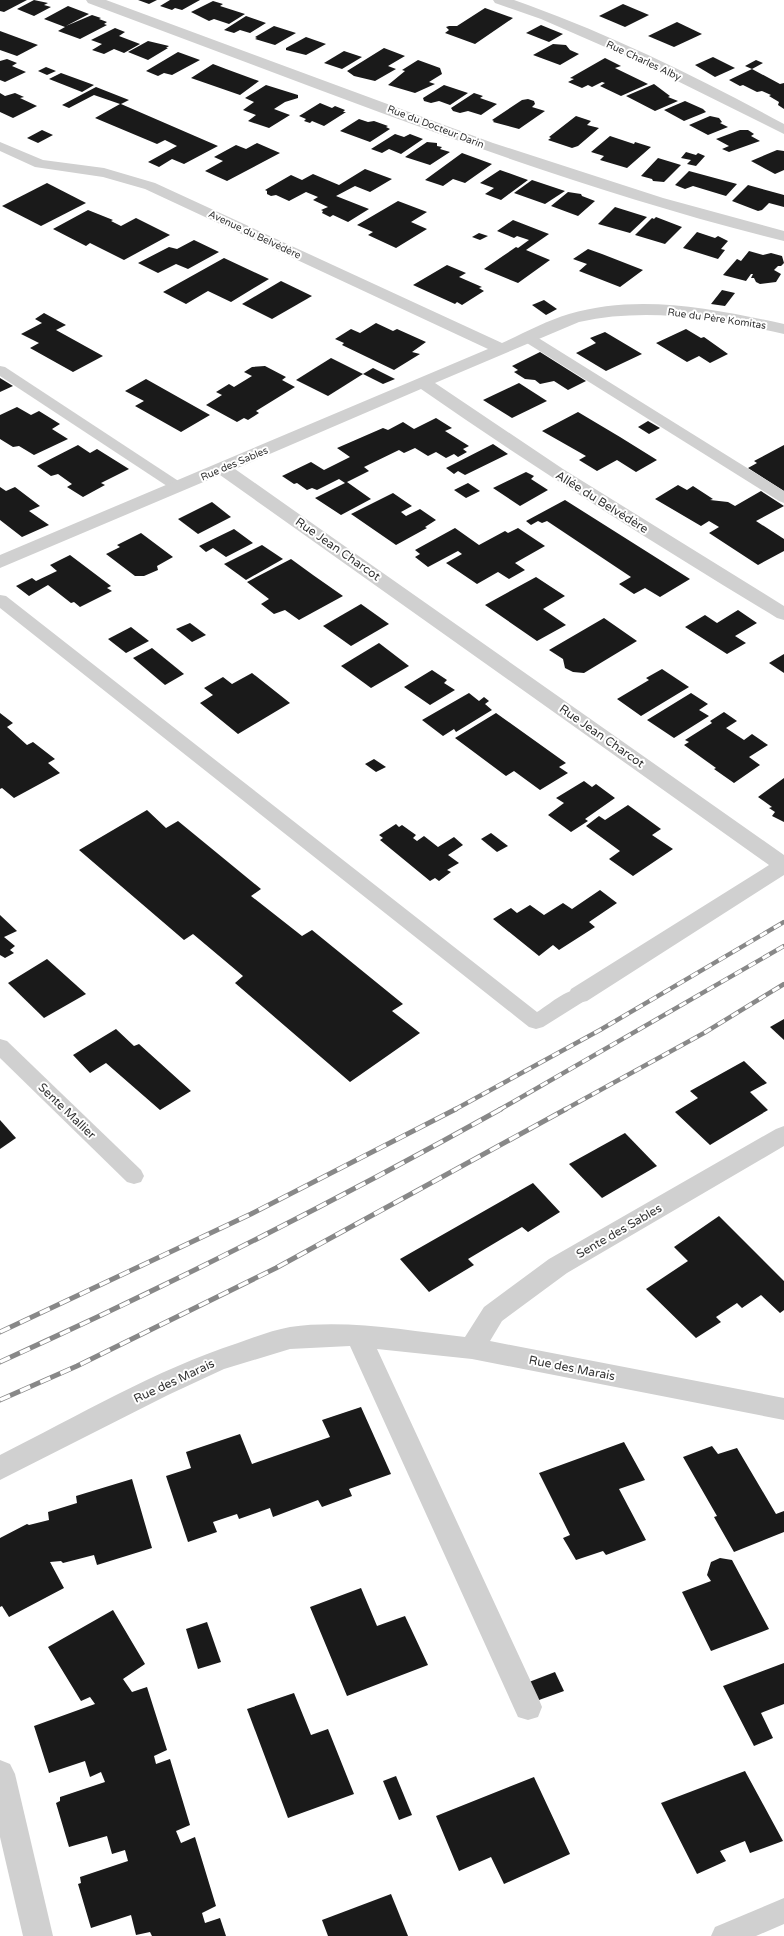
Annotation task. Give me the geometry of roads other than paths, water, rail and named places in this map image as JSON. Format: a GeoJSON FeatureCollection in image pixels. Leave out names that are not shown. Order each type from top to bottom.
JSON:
{"type":"FeatureCollection","features":[{"type":"Feature","properties":{"kind":"street","name":"Rue du Docteur Darin"},"geometry":{"type":"LineString","coordinates":[[93,0],[488,146],[658,201],[784,236]]}},
{"type":"Feature","properties":{"kind":"street","name":"Rue Charles Alby"},"geometry":{"type":"LineString","coordinates":[[500,0],[530,9],[628,51],[732,102],[784,130]]}},
{"type":"Feature","properties":{"kind":"street"},"geometry":{"type":"LineString","coordinates":[[530,9],[543,3]]}},
{"type":"Feature","properties":{"kind":"street","name":"Avenue du Belvédère"},"geometry":{"type":"LineString","coordinates":[[0,146],[40,164],[104,173],[150,186],[502,349]]}},
{"type":"Feature","properties":{"kind":"street","name":"Rue du Père Komitas"},"geometry":{"type":"LineString","coordinates":[[467,364],[527,337],[589,314],[628,310],[705,315],[784,329]]}},
{"type":"Feature","properties":{"kind":"street","name":"Rue des Sables"},"geometry":{"type":"LineString","coordinates":[[0,562],[467,364]]}},
{"type":"Feature","properties":{"kind":"street","name":"Allée du Belvédère"},"geometry":{"type":"LineString","coordinates":[[424,383],[511,444],[784,614]]}},
{"type":"Feature","properties":{"kind":"street","name":"Rue Jean Charcot"},"geometry":{"type":"LineString","coordinates":[[222,468],[784,865],[579,995]]}},
{"type":"Feature","properties":{"kind":"street","name":"Sente des Sables"},"geometry":{"type":"LineString","coordinates":[[472,1348],[493,1314],[558,1266],[784,1135]]}},
{"type":"Feature","properties":{"kind":"street","name":"Rue des Marais"},"geometry":{"type":"LineString","coordinates":[[0,1468],[159,1387],[216,1361],[290,1338],[349,1335],[472,1348],[784,1409]]}},
{"type":"Feature","properties":{"kind":"street"},"geometry":{"type":"LineString","coordinates":[[359,1337],[528,1707]]}},
{"type":"Feature","properties":{"kind":"street"},"geometry":{"type":"LineString","coordinates":[[0,1774],[38,1936]]}},
{"type":"Feature","properties":{"kind":"lane"},"geometry":{"type":"LineString","coordinates":[[527,337],[784,498]]}},
{"type":"Feature","properties":{"kind":"lane"},"geometry":{"type":"LineString","coordinates":[[0,370],[178,487]]}},
{"type":"Feature","properties":{"kind":"lane"},"geometry":{"type":"LineString","coordinates":[[0,600],[536,1022],[579,995]]}},
{"type":"Feature","properties":{"kind":"lane","name":"Sente Mallier"},"geometry":{"type":"LineString","coordinates":[[0,1046],[134,1176]]}},
{"type":"Feature","properties":{"kind":"lane"},"geometry":{"type":"LineString","coordinates":[[724,1936],[784,1911]]}},
{"type":"Feature","properties":{"kind":"railway"},"geometry":{"type":"LineString","coordinates":[[454,1110],[600,1030],[784,922]]}},
{"type":"Feature","properties":{"kind":"railway"},"geometry":{"type":"LineString","coordinates":[[499,1110],[784,946]]}},
{"type":"Feature","properties":{"kind":"railway"},"geometry":{"type":"LineString","coordinates":[[564,1110],[704,1033],[784,984]]}},
{"type":"Feature","properties":{"kind":"railway"},"geometry":{"type":"LineString","coordinates":[[0,1332],[251,1214],[456,1109]]}},
{"type":"Feature","properties":{"kind":"railway"},"geometry":{"type":"LineString","coordinates":[[0,1362],[127,1303],[253,1241],[316,1209],[501,1109]]}},
{"type":"Feature","properties":{"kind":"railway"},"geometry":{"type":"LineString","coordinates":[[0,1400],[77,1366],[276,1268],[566,1109]]}}]}
